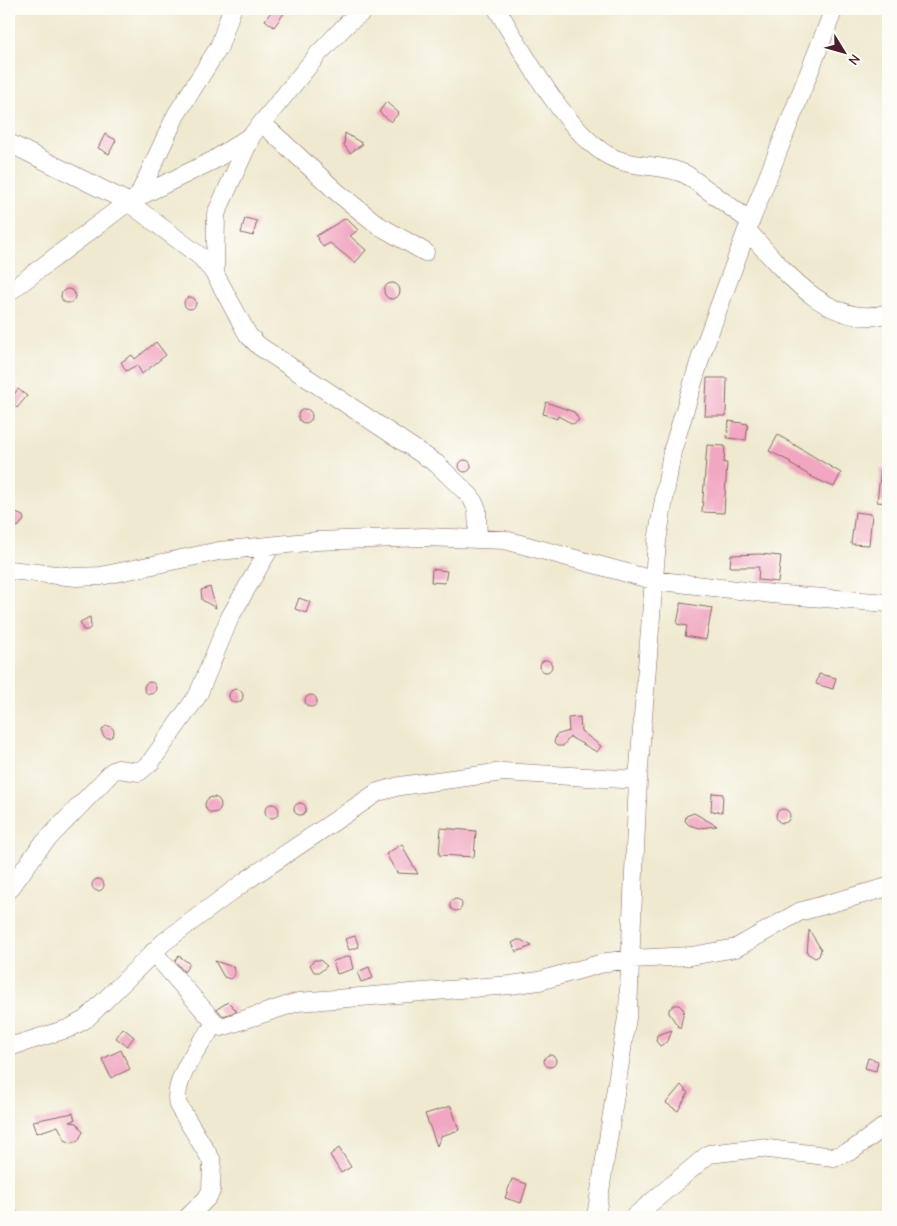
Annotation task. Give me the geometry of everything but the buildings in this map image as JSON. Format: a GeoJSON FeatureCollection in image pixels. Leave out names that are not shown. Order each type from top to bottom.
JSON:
{"type":"FeatureCollection","features":[{"type":"Feature","properties":{"kind":"street"},"geometry":{"type":"LineString","coordinates":[[133,199],[176,115],[219,46],[232,9]]}},
{"type":"Feature","properties":{"kind":"street"},"geometry":{"type":"LineString","coordinates":[[215,274],[216,214],[257,129],[319,53],[349,22],[366,9]]}},
{"type":"Feature","properties":{"kind":"street"},"geometry":{"type":"LineString","coordinates":[[497,9],[542,84],[596,147],[611,157],[650,168],[679,171],[749,226],[771,257],[809,292],[838,311],[861,317],[888,313]]}},
{"type":"Feature","properties":{"kind":"street"},"geometry":{"type":"LineString","coordinates":[[596,1217],[628,1011],[632,959],[638,780],[653,580],[672,452],[702,353],[749,226],[834,9]]}},
{"type":"Feature","properties":{"kind":"street"},"geometry":{"type":"LineString","coordinates":[[9,292],[133,199],[214,160],[257,129]]}},
{"type":"Feature","properties":{"kind":"street"},"geometry":{"type":"LineString","coordinates":[[257,129],[378,225],[425,252]]}},
{"type":"Feature","properties":{"kind":"street"},"geometry":{"type":"LineString","coordinates":[[9,144],[133,199],[201,257],[215,274],[248,335],[259,346],[421,451],[472,497],[477,509],[478,540]]}},
{"type":"Feature","properties":{"kind":"street"},"geometry":{"type":"LineString","coordinates":[[9,570],[76,577],[101,576],[219,551],[271,546],[424,537],[505,540],[653,580],[772,594],[888,603]]}},
{"type":"Feature","properties":{"kind":"street"},"geometry":{"type":"LineString","coordinates":[[9,890],[40,847],[113,771],[118,769],[139,772],[150,762],[205,683],[230,617],[271,546]]}},
{"type":"Feature","properties":{"kind":"street"},"geometry":{"type":"LineString","coordinates":[[9,1047],[70,1028],[86,1019],[153,952],[247,880],[378,792],[400,786],[503,772],[638,780]]}},
{"type":"Feature","properties":{"kind":"street"},"geometry":{"type":"LineString","coordinates":[[153,952],[216,1024],[222,1027],[298,1002],[510,985],[539,981],[607,962],[691,956],[736,948],[799,912],[888,887]]}},
{"type":"Feature","properties":{"kind":"street"},"geometry":{"type":"LineString","coordinates":[[188,1217],[207,1198],[211,1191],[212,1161],[178,1106],[176,1097],[178,1085],[199,1045],[216,1024]]}},
{"type":"Feature","properties":{"kind":"street"},"geometry":{"type":"LineString","coordinates":[[634,1217],[709,1154],[760,1148],[834,1157],[851,1151],[888,1124]]}}]}
